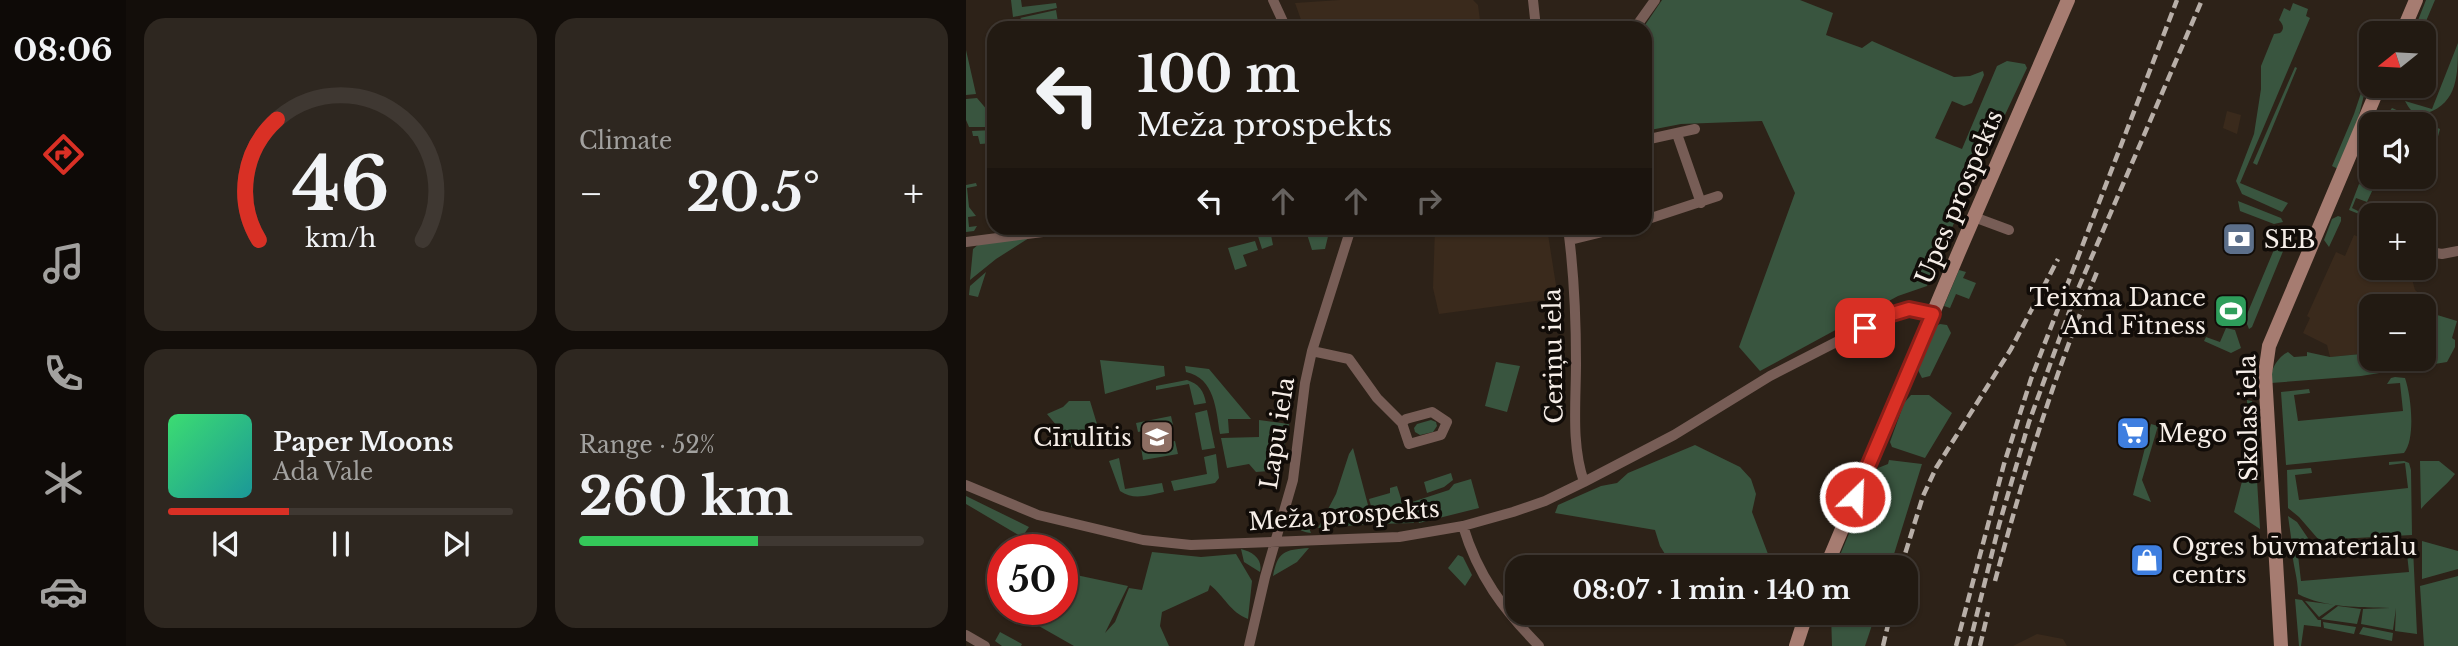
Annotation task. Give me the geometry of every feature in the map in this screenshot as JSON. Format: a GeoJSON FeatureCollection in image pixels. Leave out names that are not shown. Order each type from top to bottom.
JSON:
{"type":"FeatureCollection","features":[{"type":"Feature","properties":{"kind":"main road","name":"Upes prospekts"},"geometry":{"type":"LineString","coordinates":[[1831,555],[2068,0]]}},
{"type":"Feature","properties":{"kind":"main road"},"geometry":{"type":"LineString","coordinates":[[2407,21],[2416,0]]}},
{"type":"Feature","properties":{"kind":"main road","name":"Skolas iela"},"geometry":{"type":"LineString","coordinates":[[2281,646],[2266,381],[2269,346],[2374,98]]}},
{"type":"Feature","properties":{"kind":"main road"},"geometry":{"type":"LineString","coordinates":[[1796,646],[1803,625]]}},
{"type":"Feature","properties":{"kind":"street"},"geometry":{"type":"LineString","coordinates":[[1273,0],[1283,21]]}},
{"type":"Feature","properties":{"kind":"street"},"geometry":{"type":"LineString","coordinates":[[1533,0],[1535,21]]}},
{"type":"Feature","properties":{"kind":"street"},"geometry":{"type":"LineString","coordinates":[[1640,21],[1655,0]]}},
{"type":"Feature","properties":{"kind":"street"},"geometry":{"type":"LineString","coordinates":[[1652,139],[1695,130]]}},
{"type":"Feature","properties":{"kind":"street"},"geometry":{"type":"LineString","coordinates":[[1677,134],[1701,203]]}},
{"type":"Feature","properties":{"kind":"street"},"geometry":{"type":"LineString","coordinates":[[1652,218],[1718,196]]}},
{"type":"Feature","properties":{"kind":"street"},"geometry":{"type":"LineString","coordinates":[[1974,217],[2010,230]]}},
{"type":"Feature","properties":{"kind":"street"},"geometry":{"type":"LineString","coordinates":[[966,242],[1020,235]]}},
{"type":"Feature","properties":{"kind":"street","name":"Lapu iela"},"geometry":{"type":"LineString","coordinates":[[1249,646],[1293,480],[1305,383],[1312,351],[1349,235]]}},
{"type":"Feature","properties":{"kind":"street","name":"Ceriņu iela"},"geometry":{"type":"LineString","coordinates":[[1569,235],[1575,334],[1576,446],[1578,465],[1584,482]]}},
{"type":"Feature","properties":{"kind":"street"},"geometry":{"type":"LineString","coordinates":[[1570,240],[1590,235]]}},
{"type":"Feature","properties":{"kind":"street"},"geometry":{"type":"LineString","coordinates":[[2436,253],[2458,250]]}},
{"type":"Feature","properties":{"kind":"street","name":"Meža prospekts"},"geometry":{"type":"LineString","coordinates":[[966,485],[1038,515],[1143,540],[1195,546],[1399,537],[1463,526],[1524,509],[1584,482],[1674,435],[1770,376],[1889,315],[1909,309],[1933,314]]}},
{"type":"Feature","properties":{"kind":"street"},"geometry":{"type":"LineString","coordinates":[[1312,351],[1349,359],[1377,398],[1402,423]]}},
{"type":"Feature","properties":{"kind":"street"},"geometry":{"type":"LineString","coordinates":[[1463,526],[1475,560],[1495,596],[1510,617],[1539,646]]}},
{"type":"Feature","properties":{"kind":"street"},"geometry":{"type":"LineString","coordinates":[[966,635],[985,646]]}},
{"type":"Feature","properties":{"kind":"shaded area"},"geometry":{"type":"Polygon","coordinates":[[[1340,0],[1473,0],[1478,5],[1480,21],[1301,21],[1295,3],[1340,0]]]}},
{"type":"Feature","properties":{"kind":"shaded area"},"geometry":{"type":"Polygon","coordinates":[[[2227,111],[2241,115],[2237,134],[2223,128],[2227,111]]]}},
{"type":"Feature","properties":{"kind":"shaded area"},"geometry":{"type":"Polygon","coordinates":[[[1435,235],[1548,235],[1558,298],[1439,314],[1433,288],[1435,235]]]}},
{"type":"Feature","properties":{"kind":"shaded area"},"geometry":{"type":"Polygon","coordinates":[[[2354,235],[2359,237],[2359,280],[2412,280],[2415,290],[2420,294],[2359,294],[2359,354],[2330,357],[2327,345],[2303,333],[2310,318],[2307,316],[2336,252],[2345,256],[2354,235]]]}},
{"type":"Feature","properties":{"kind":"shaded area"},"geometry":{"type":"Polygon","coordinates":[[[2037,634],[2063,639],[2067,646],[2013,646],[2037,634]]]}},
{"type":"Feature","properties":{"kind":"green space"},"geometry":{"type":"Polygon","coordinates":[[[1011,0],[1021,0],[1022,7],[1056,3],[1057,8],[1013,17],[1011,0]]]}},
{"type":"Feature","properties":{"kind":"green space"},"geometry":{"type":"Polygon","coordinates":[[[1662,0],[1800,0],[1833,13],[1826,35],[1862,48],[1872,41],[1954,77],[1970,76],[1983,71],[1984,75],[1972,103],[1964,106],[1952,101],[1935,138],[1962,149],[1997,66],[2007,61],[2025,64],[2027,68],[1927,286],[1898,296],[1760,371],[1739,347],[1795,193],[1762,121],[1681,124],[1652,130],[1652,21],[1648,21],[1662,0]]]}},
{"type":"Feature","properties":{"kind":"green space"},"geometry":{"type":"Polygon","coordinates":[[[2426,0],[2435,0],[2426,21],[2418,21],[2426,0]]]}},
{"type":"Feature","properties":{"kind":"green space"},"geometry":{"type":"Polygon","coordinates":[[[2293,3],[2308,9],[2306,16],[2310,18],[2240,183],[2288,203],[2282,212],[2242,194],[2236,181],[2254,134],[2261,89],[2261,66],[2274,34],[2283,30],[2279,20],[2284,8],[2290,11],[2293,3]]]}},
{"type":"Feature","properties":{"kind":"green space"},"geometry":{"type":"Polygon","coordinates":[[[1056,10],[1058,21],[1024,21],[1020,18],[1056,10]]]}},
{"type":"Feature","properties":{"kind":"green space"},"geometry":{"type":"Polygon","coordinates":[[[2458,43],[2458,66],[2454,86],[2445,102],[2429,112],[2414,112],[2405,101],[2432,109],[2458,43]]]}},
{"type":"Feature","properties":{"kind":"green space"},"geometry":{"type":"Polygon","coordinates":[[[966,50],[976,94],[966,95],[966,50]]]}},
{"type":"Feature","properties":{"kind":"green space"},"geometry":{"type":"Polygon","coordinates":[[[2295,67],[2297,68],[2257,165],[2253,163],[2295,67]]]}},
{"type":"Feature","properties":{"kind":"green space"},"geometry":{"type":"Polygon","coordinates":[[[977,98],[987,110],[987,127],[969,127],[966,120],[966,99],[977,98]]]}},
{"type":"Feature","properties":{"kind":"green space"},"geometry":{"type":"Polygon","coordinates":[[[2359,98],[2363,98],[2357,123],[2338,169],[2332,166],[2359,98]]]}},
{"type":"Feature","properties":{"kind":"green space"},"geometry":{"type":"Polygon","coordinates":[[[2436,127],[2440,129],[2436,144],[2436,127]]]}},
{"type":"Feature","properties":{"kind":"green space"},"geometry":{"type":"Polygon","coordinates":[[[987,130],[987,144],[980,144],[978,136],[973,136],[972,131],[987,130]]]}},
{"type":"Feature","properties":{"kind":"green space"},"geometry":{"type":"Polygon","coordinates":[[[976,183],[977,186],[967,188],[969,207],[976,216],[968,217],[969,227],[977,226],[974,231],[966,232],[966,185],[976,183]]]}},
{"type":"Feature","properties":{"kind":"green space"},"geometry":{"type":"Polygon","coordinates":[[[2359,184],[2359,189],[2373,189],[2367,202],[2356,198],[2352,208],[2359,214],[2349,210],[2359,184]]]}},
{"type":"Feature","properties":{"kind":"green space"},"geometry":{"type":"Polygon","coordinates":[[[2238,201],[2281,218],[2283,222],[2274,224],[2240,211],[2238,201]]]}},
{"type":"Feature","properties":{"kind":"green space"},"geometry":{"type":"Polygon","coordinates":[[[2338,216],[2341,221],[2329,247],[2324,240],[2332,219],[2338,216]]]}},
{"type":"Feature","properties":{"kind":"green space"},"geometry":{"type":"Polygon","coordinates":[[[1258,235],[1271,235],[1273,245],[1262,249],[1258,235]]]}},
{"type":"Feature","properties":{"kind":"green space"},"geometry":{"type":"Polygon","coordinates":[[[1307,235],[1328,235],[1325,249],[1312,250],[1307,235]]]}},
{"type":"Feature","properties":{"kind":"green space"},"geometry":{"type":"Polygon","coordinates":[[[1029,238],[970,280],[973,249],[979,244],[1029,238]]]}},
{"type":"Feature","properties":{"kind":"green space"},"geometry":{"type":"Polygon","coordinates":[[[2278,240],[2286,244],[2249,329],[2245,319],[2278,240]]]}},
{"type":"Feature","properties":{"kind":"green space"},"geometry":{"type":"Polygon","coordinates":[[[1255,241],[1258,250],[1243,255],[1247,266],[1235,270],[1228,248],[1255,241]]]}},
{"type":"Feature","properties":{"kind":"green space"},"geometry":{"type":"Polygon","coordinates":[[[1959,270],[1966,272],[1963,278],[1976,283],[1969,299],[1956,294],[1950,308],[1944,306],[1959,270]]]}},
{"type":"Feature","properties":{"kind":"green space"},"geometry":{"type":"Polygon","coordinates":[[[986,272],[978,297],[969,295],[970,286],[986,272]]]}},
{"type":"Feature","properties":{"kind":"green space"},"geometry":{"type":"Polygon","coordinates":[[[2436,315],[2457,321],[2452,338],[2455,340],[2455,347],[2447,362],[2436,364],[2436,315]]]}},
{"type":"Feature","properties":{"kind":"green space"},"geometry":{"type":"Polygon","coordinates":[[[1947,325],[1951,333],[1930,376],[1922,378],[1918,370],[1936,326],[1947,325]]]}},
{"type":"Feature","properties":{"kind":"green space"},"geometry":{"type":"Polygon","coordinates":[[[2226,328],[2235,330],[2241,348],[2231,353],[2204,341],[2206,337],[2220,342],[2226,328]]]}},
{"type":"Feature","properties":{"kind":"green space"},"geometry":{"type":"Polygon","coordinates":[[[2288,352],[2294,357],[2307,356],[2307,352],[2330,357],[2359,354],[2359,371],[2392,371],[2271,383],[2275,365],[2280,357],[2288,352]]]}},
{"type":"Feature","properties":{"kind":"green space"},"geometry":{"type":"Polygon","coordinates":[[[1100,360],[1164,366],[1165,376],[1105,394],[1100,360]]]}},
{"type":"Feature","properties":{"kind":"green space"},"geometry":{"type":"Polygon","coordinates":[[[1496,362],[1520,366],[1507,412],[1485,406],[1496,362]]]}},
{"type":"Feature","properties":{"kind":"green space"},"geometry":{"type":"Polygon","coordinates":[[[1185,366],[1209,369],[1251,419],[1228,419],[1229,433],[1220,434],[1215,405],[1208,388],[1196,375],[1186,372],[1185,366]]]}},
{"type":"Feature","properties":{"kind":"green space"},"geometry":{"type":"Polygon","coordinates":[[[2395,377],[2405,378],[2409,395],[2411,427],[2404,453],[2286,465],[2281,392],[2309,389],[2310,393],[2294,395],[2298,421],[2403,411],[2400,383],[2387,384],[2395,377]]]}},
{"type":"Feature","properties":{"kind":"green space"},"geometry":{"type":"Polygon","coordinates":[[[1187,380],[1200,388],[1206,403],[1194,405],[1189,384],[1156,390],[1156,386],[1187,380]]]}},
{"type":"Feature","properties":{"kind":"green space"},"geometry":{"type":"Polygon","coordinates":[[[1911,395],[1929,395],[1952,413],[1925,458],[1892,447],[1890,442],[1904,403],[1911,395]]]}},
{"type":"Feature","properties":{"kind":"green space"},"geometry":{"type":"Polygon","coordinates":[[[2247,400],[2252,401],[2255,414],[2254,440],[2251,440],[2248,430],[2247,400]]]}},
{"type":"Feature","properties":{"kind":"green space"},"geometry":{"type":"Polygon","coordinates":[[[1069,401],[1090,401],[1097,424],[1083,444],[1059,450],[1057,426],[1047,414],[1063,407],[1069,401]]]}},
{"type":"Feature","properties":{"kind":"green space"},"geometry":{"type":"Polygon","coordinates":[[[1207,410],[1215,448],[1202,450],[1195,413],[1207,410]]]}},
{"type":"Feature","properties":{"kind":"green space"},"geometry":{"type":"Polygon","coordinates":[[[1171,416],[1173,425],[1138,432],[1136,423],[1171,416]]]}},
{"type":"Feature","properties":{"kind":"green space"},"geometry":{"type":"Polygon","coordinates":[[[1259,420],[1289,424],[1280,470],[1256,472],[1249,464],[1227,468],[1221,438],[1259,437],[1259,420]]]}},
{"type":"Feature","properties":{"kind":"green space"},"geometry":{"type":"Polygon","coordinates":[[[1431,420],[1436,422],[1437,426],[1433,432],[1420,435],[1415,432],[1417,424],[1431,420]]]}},
{"type":"Feature","properties":{"kind":"green space"},"geometry":{"type":"Polygon","coordinates":[[[2151,424],[2158,426],[2142,480],[2151,502],[2133,495],[2151,424]]]}},
{"type":"Feature","properties":{"kind":"green space"},"geometry":{"type":"Polygon","coordinates":[[[1175,441],[1178,454],[1143,460],[1141,447],[1175,441]]]}},
{"type":"Feature","properties":{"kind":"green space"},"geometry":{"type":"Polygon","coordinates":[[[1695,445],[1740,467],[1751,479],[1756,494],[1752,512],[1768,555],[1666,555],[1655,530],[1555,513],[1558,505],[1601,486],[1617,483],[1628,473],[1695,445]]]}},
{"type":"Feature","properties":{"kind":"green space"},"geometry":{"type":"Polygon","coordinates":[[[2251,447],[2255,447],[2260,529],[2234,512],[2251,447]]]}},
{"type":"Feature","properties":{"kind":"green space"},"geometry":{"type":"Polygon","coordinates":[[[1353,448],[1373,524],[1318,528],[1336,494],[1353,448]]]}},
{"type":"Feature","properties":{"kind":"green space"},"geometry":{"type":"Polygon","coordinates":[[[1216,454],[1219,478],[1215,483],[1174,491],[1171,481],[1207,474],[1204,457],[1216,454]]]}},
{"type":"Feature","properties":{"kind":"green space"},"geometry":{"type":"Polygon","coordinates":[[[1119,458],[1125,489],[1162,483],[1164,492],[1136,497],[1120,491],[1109,461],[1119,458]]]}},
{"type":"Feature","properties":{"kind":"green space"},"geometry":{"type":"Polygon","coordinates":[[[1889,460],[1922,464],[1894,555],[1840,555],[1874,474],[1878,468],[1888,464],[1889,460]]]}},
{"type":"Feature","properties":{"kind":"green space"},"geometry":{"type":"Polygon","coordinates":[[[2420,461],[2439,461],[2455,474],[2421,509],[2420,461]]]}},
{"type":"Feature","properties":{"kind":"green space"},"geometry":{"type":"Polygon","coordinates":[[[2389,462],[2409,463],[2411,470],[2412,535],[2319,540],[2288,508],[2287,470],[2311,468],[2312,473],[2295,475],[2299,500],[2408,488],[2405,463],[2389,465],[2389,462]]]}},
{"type":"Feature","properties":{"kind":"green space"},"geometry":{"type":"Polygon","coordinates":[[[1451,473],[1453,480],[1444,487],[1427,493],[1424,482],[1451,473]]]}},
{"type":"Feature","properties":{"kind":"green space"},"geometry":{"type":"Polygon","coordinates":[[[1471,479],[1479,508],[1419,523],[1412,502],[1449,490],[1454,484],[1471,479]]]}},
{"type":"Feature","properties":{"kind":"green space"},"geometry":{"type":"Polygon","coordinates":[[[1397,486],[1403,505],[1408,504],[1414,523],[1376,524],[1369,499],[1390,493],[1390,488],[1397,486]]]}},
{"type":"Feature","properties":{"kind":"green space"},"geometry":{"type":"Polygon","coordinates":[[[966,496],[1029,527],[1024,534],[1017,534],[966,504],[966,496]]]}},
{"type":"Feature","properties":{"kind":"green space"},"geometry":{"type":"Polygon","coordinates":[[[1290,509],[1304,516],[1311,533],[1295,526],[1290,509]]]}},
{"type":"Feature","properties":{"kind":"green space"},"geometry":{"type":"Polygon","coordinates":[[[2288,516],[2297,522],[2312,544],[2292,544],[2288,516]]]}},
{"type":"Feature","properties":{"kind":"green space"},"geometry":{"type":"Polygon","coordinates":[[[2422,541],[2458,551],[2458,569],[2422,579],[2422,541]]]}},
{"type":"Feature","properties":{"kind":"green space"},"geometry":{"type":"Polygon","coordinates":[[[2408,543],[2413,548],[2417,634],[2395,631],[2396,608],[2393,630],[2361,624],[2363,609],[2390,608],[2331,604],[2298,594],[2292,550],[2314,548],[2314,553],[2298,555],[2301,581],[2409,572],[2406,545],[2391,546],[2408,543]]]}},
{"type":"Feature","properties":{"kind":"green space"},"geometry":{"type":"Polygon","coordinates":[[[1309,548],[1297,562],[1273,576],[1277,561],[1284,553],[1309,548]]]}},
{"type":"Feature","properties":{"kind":"green space"},"geometry":{"type":"Polygon","coordinates":[[[1241,549],[1256,557],[1260,563],[1260,572],[1244,562],[1241,549]]]}},
{"type":"Feature","properties":{"kind":"green space"},"geometry":{"type":"Polygon","coordinates":[[[1152,552],[1201,557],[1236,554],[1252,581],[1248,619],[1237,612],[1210,585],[1208,591],[1162,612],[1160,626],[1169,646],[1074,646],[1037,625],[1078,625],[1078,575],[1128,586],[1105,633],[1115,622],[1129,588],[1142,590],[1152,552]]]}},
{"type":"Feature","properties":{"kind":"green space"},"geometry":{"type":"Polygon","coordinates":[[[1458,555],[1463,557],[1472,575],[1465,586],[1448,568],[1458,555]]]}},
{"type":"Feature","properties":{"kind":"green space"},"geometry":{"type":"Polygon","coordinates":[[[2458,576],[2458,646],[2424,646],[2420,586],[2458,576]]]}},
{"type":"Feature","properties":{"kind":"green space"},"geometry":{"type":"Polygon","coordinates":[[[2295,599],[2302,600],[2318,620],[2321,620],[2321,627],[2304,625],[2301,646],[2299,646],[2295,599]]]}},
{"type":"Feature","properties":{"kind":"green space"},"geometry":{"type":"Polygon","coordinates":[[[2305,601],[2336,605],[2319,617],[2305,601]]]}},
{"type":"Feature","properties":{"kind":"green space"},"geometry":{"type":"Polygon","coordinates":[[[2338,606],[2361,609],[2357,624],[2321,619],[2338,606]]]}},
{"type":"Feature","properties":{"kind":"green space"},"geometry":{"type":"Polygon","coordinates":[[[2323,622],[2356,627],[2354,634],[2324,628],[2323,622]]]}},
{"type":"Feature","properties":{"kind":"green space"},"geometry":{"type":"Polygon","coordinates":[[[1831,625],[1872,625],[1865,646],[1832,646],[1831,625]]]}},
{"type":"Feature","properties":{"kind":"green space"},"geometry":{"type":"Polygon","coordinates":[[[2363,627],[2393,633],[2392,641],[2359,634],[2363,627]]]}},
{"type":"Feature","properties":{"kind":"green space"},"geometry":{"type":"Polygon","coordinates":[[[1000,632],[1022,644],[1021,646],[1002,646],[995,641],[1000,632]]]}},
{"type":"Feature","properties":{"kind":"railway"},"geometry":{"type":"LineString","coordinates":[[1956,646],[2004,464],[2031,379],[2177,0]]}},
{"type":"Feature","properties":{"kind":"railway"},"geometry":{"type":"LineString","coordinates":[[1969,646],[1999,525],[2029,422],[2075,296],[2202,0]]}},
{"type":"Feature","properties":{"kind":"railway"},"geometry":{"type":"LineString","coordinates":[[1905,555],[1923,496],[1936,468],[2011,349],[2058,259]]}},
{"type":"Feature","properties":{"kind":"railway"},"geometry":{"type":"LineString","coordinates":[[1995,581],[2041,425],[2097,272]]}},
{"type":"Feature","properties":{"kind":"railway"},"geometry":{"type":"LineString","coordinates":[[1980,646],[1988,612]]}},
{"type":"Feature","properties":{"kind":"railway"},"geometry":{"type":"LineString","coordinates":[[1883,646],[1888,625]]}},
{"type":"Feature","properties":{"kind":"place","name":"SEB"},"geometry":{"type":"Point","coordinates":[2239,239]}},
{"type":"Feature","properties":{"kind":"place","name":"Teixma Dance And Fitness"},"geometry":{"type":"Point","coordinates":[2231,311]}},
{"type":"Feature","properties":{"kind":"place","name":"Mego"},"geometry":{"type":"Point","coordinates":[2133,433]}},
{"type":"Feature","properties":{"kind":"place","name":"Cīrulītis"},"geometry":{"type":"Point","coordinates":[1157,437]}},
{"type":"Feature","properties":{"kind":"place","name":"Ogres būvmateriālu centrs"},"geometry":{"type":"Point","coordinates":[2147,560]}},
{"type":"Feature","properties":{"kind":"route"},"geometry":{"type":"LineString","coordinates":[[1855,497],[1933,314],[1909,309],[1889,315],[1865,328]]}}]}
